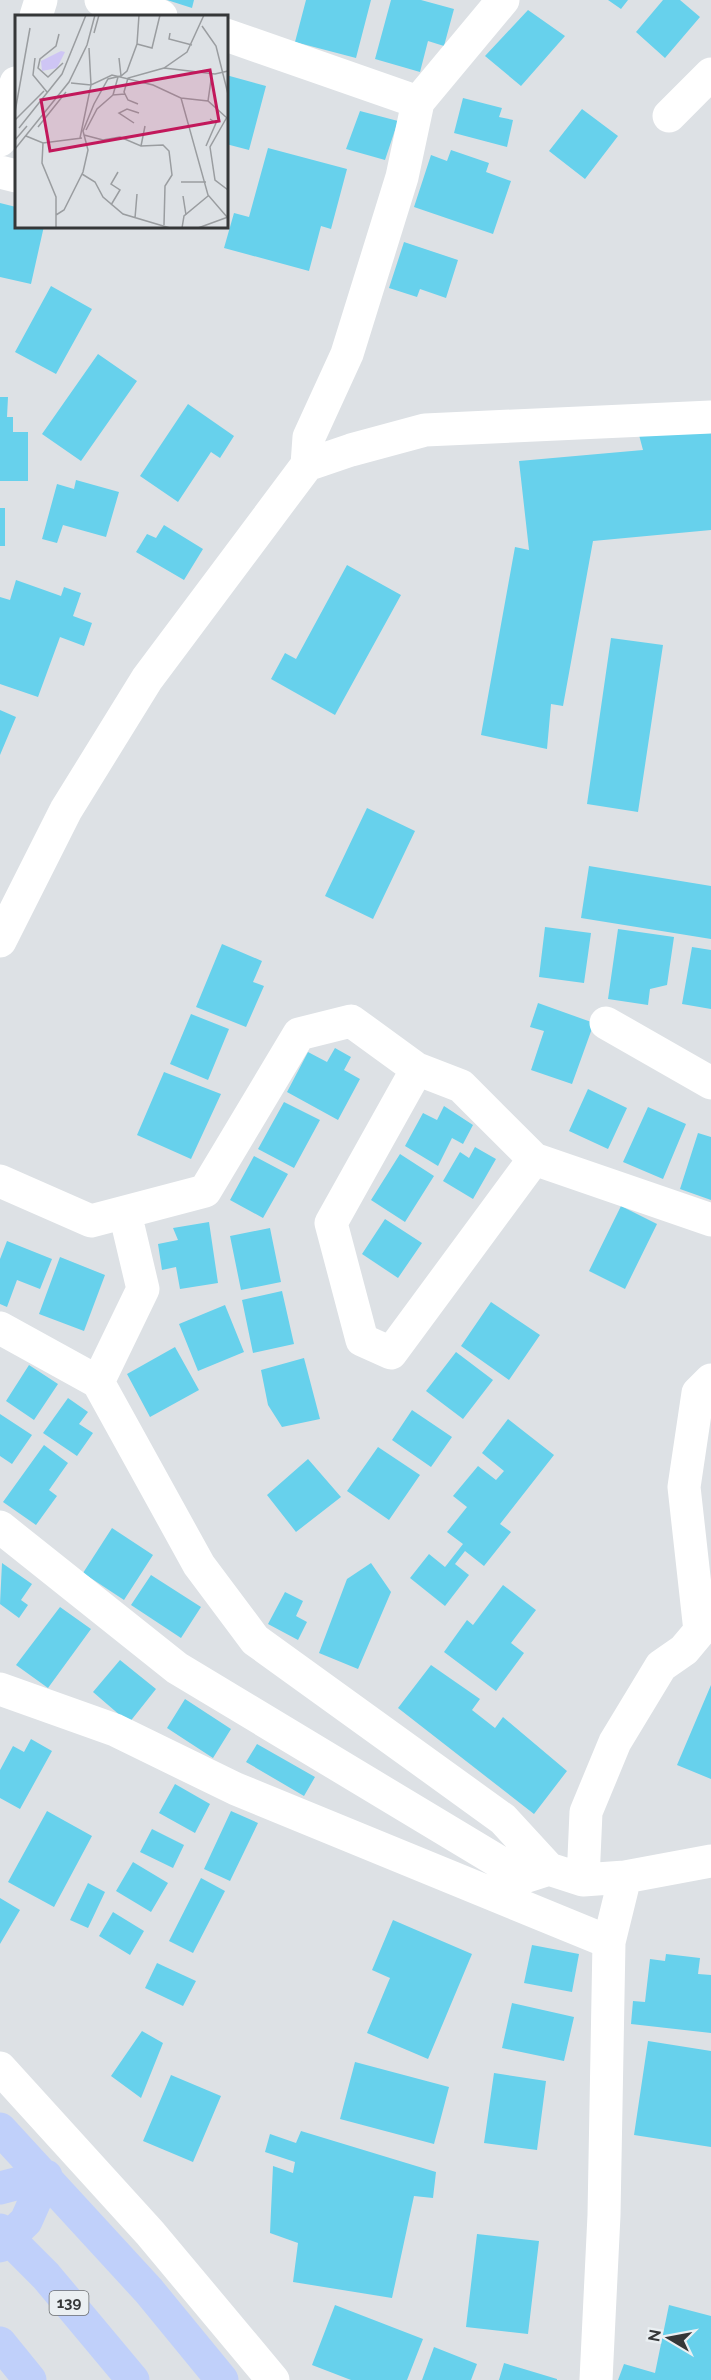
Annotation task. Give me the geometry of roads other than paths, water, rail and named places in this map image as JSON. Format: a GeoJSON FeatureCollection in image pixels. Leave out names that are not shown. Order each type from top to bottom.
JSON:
{"type":"FeatureCollection","features":[{"type":"Feature","properties":{"kind":"highway"},"geometry":{"type":"LineString","coordinates":[[0,2129],[46,2176],[149,2291],[222,2380]]}},
{"type":"Feature","properties":{"kind":"highway"},"geometry":{"type":"LineString","coordinates":[[0,2188],[46,2176]]}},
{"type":"Feature","properties":{"kind":"highway"},"geometry":{"type":"LineString","coordinates":[[0,2246],[26,2221],[46,2176]]}},
{"type":"Feature","properties":{"kind":"highway","name":"139"},"geometry":{"type":"LineString","coordinates":[[0,2230],[46,2276],[132,2380]]}},
{"type":"Feature","properties":{"kind":"highway"},"geometry":{"type":"LineString","coordinates":[[0,2343],[30,2380]]}},
{"type":"Feature","properties":{"kind":"street"},"geometry":{"type":"LineString","coordinates":[[36,15],[40,0]]}},
{"type":"Feature","properties":{"kind":"street"},"geometry":{"type":"LineString","coordinates":[[101,0],[156,15]]}},
{"type":"Feature","properties":{"kind":"street"},"geometry":{"type":"LineString","coordinates":[[0,941],[66,810],[147,679],[307,465],[309,437],[346,354],[402,177],[418,102],[503,0]]}},
{"type":"Feature","properties":{"kind":"street"},"geometry":{"type":"LineString","coordinates":[[228,36],[418,102]]}},
{"type":"Feature","properties":{"kind":"street"},"geometry":{"type":"LineString","coordinates":[[669,116],[711,74]]}},
{"type":"Feature","properties":{"kind":"street"},"geometry":{"type":"LineString","coordinates":[[0,140],[15,87]]}},
{"type":"Feature","properties":{"kind":"street"},"geometry":{"type":"LineString","coordinates":[[0,171],[15,176]]}},
{"type":"Feature","properties":{"kind":"street"},"geometry":{"type":"LineString","coordinates":[[307,465],[351,450],[425,430],[711,417]]}},
{"type":"Feature","properties":{"kind":"street"},"geometry":{"type":"LineString","coordinates":[[0,1181],[91,1221],[205,1191],[299,1034],[351,1021],[417,1069],[461,1086],[534,1159],[711,1220]]}},
{"type":"Feature","properties":{"kind":"street"},"geometry":{"type":"LineString","coordinates":[[606,1023],[711,1083]]}},
{"type":"Feature","properties":{"kind":"street"},"geometry":{"type":"LineString","coordinates":[[417,1069],[331,1223],[362,1340],[391,1353],[534,1159]]}},
{"type":"Feature","properties":{"kind":"street"},"geometry":{"type":"LineString","coordinates":[[98,1382],[142,1289],[125,1213]]}},
{"type":"Feature","properties":{"kind":"street"},"geometry":{"type":"LineString","coordinates":[[0,1328],[98,1382],[200,1565],[255,1640],[504,1819],[549,1869],[583,1880],[625,1877],[711,1861]]}},
{"type":"Feature","properties":{"kind":"street"},"geometry":{"type":"LineString","coordinates":[[583,1880],[586,1812],[615,1742],[661,1666],[684,1650],[700,1631],[684,1487],[698,1393],[711,1380]]}},
{"type":"Feature","properties":{"kind":"street"},"geometry":{"type":"LineString","coordinates":[[0,1527],[177,1668],[524,1877],[549,1869]]}},
{"type":"Feature","properties":{"kind":"street"},"geometry":{"type":"LineString","coordinates":[[0,1689],[115,1730],[236,1789],[609,1942]]}},
{"type":"Feature","properties":{"kind":"street"},"geometry":{"type":"LineString","coordinates":[[596,2380],[604,2215],[609,1942],[625,1877]]}},
{"type":"Feature","properties":{"kind":"street"},"geometry":{"type":"LineString","coordinates":[[0,2068],[150,2233],[273,2380]]}}]}
